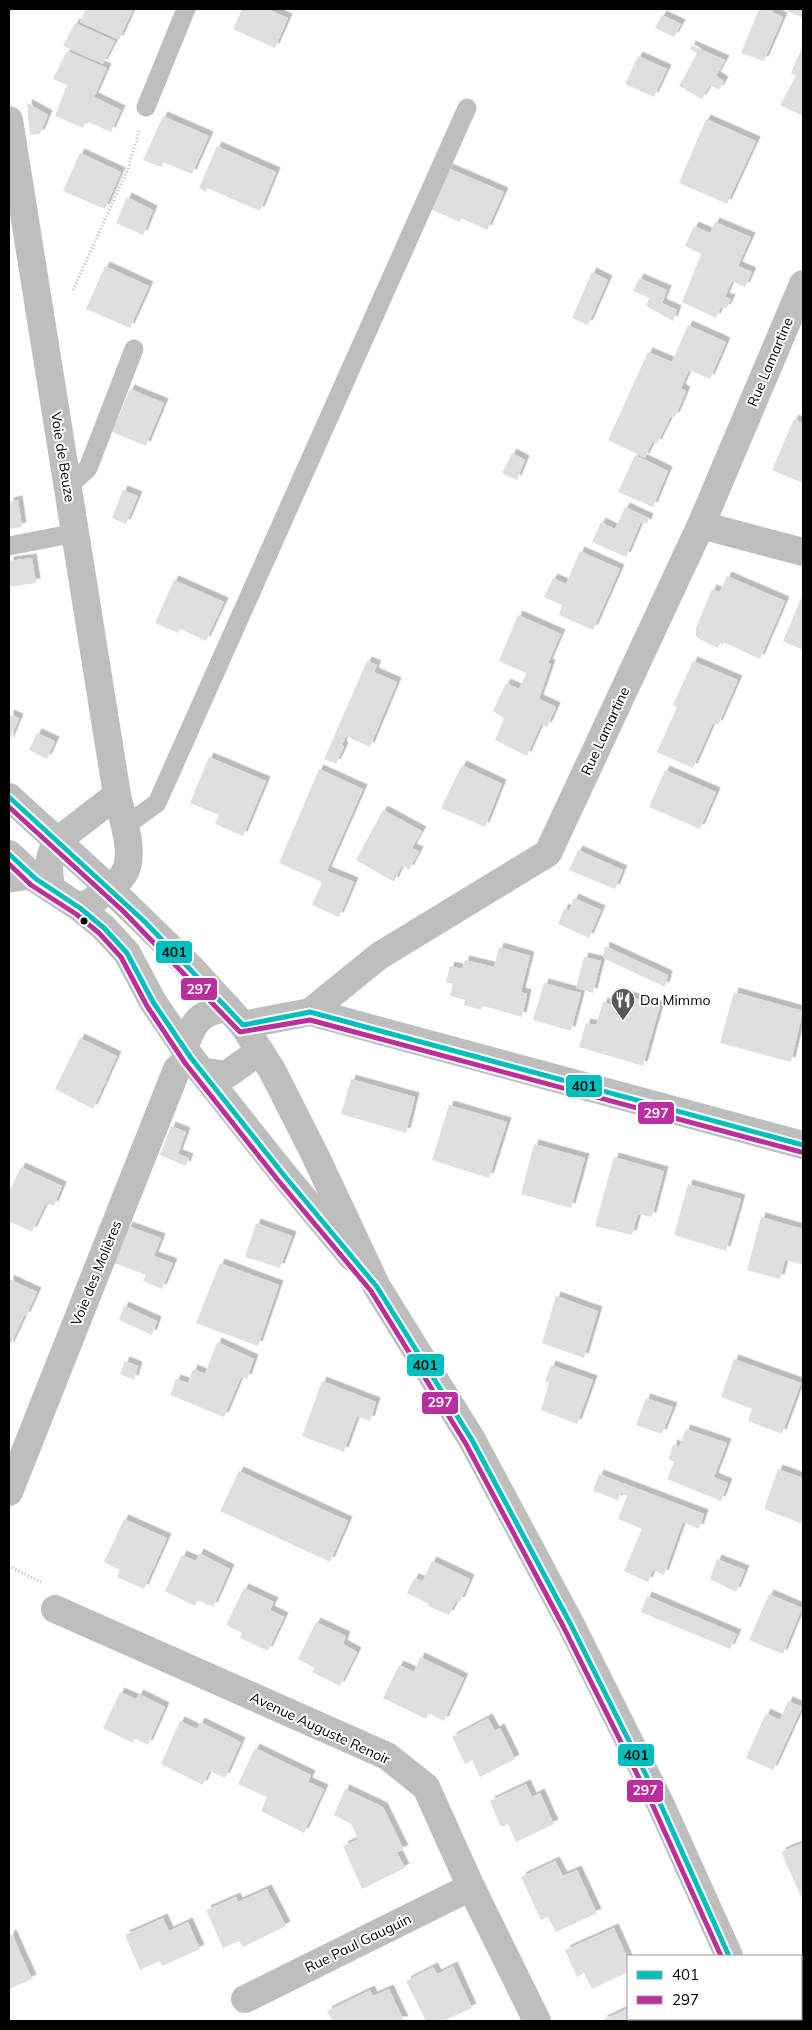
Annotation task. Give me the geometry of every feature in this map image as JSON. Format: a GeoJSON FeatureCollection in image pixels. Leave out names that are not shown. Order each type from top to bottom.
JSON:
{"type":"FeatureCollection","features":[{"type":"Feature","properties":{"kind":"street","name":"Voie de Beuze"},"geometry":{"type":"LineString","coordinates":[[9,120],[117,795],[130,854],[124,874],[110,889],[80,908]]}},
{"type":"Feature","properties":{"kind":"street","name":"Rue Lamartine"},"geometry":{"type":"LineString","coordinates":[[235,1017],[310,1012],[379,956],[548,853],[701,525],[803,284]]}},
{"type":"Feature","properties":{"kind":"street"},"geometry":{"type":"LineString","coordinates":[[701,525],[803,552]]}},
{"type":"Feature","properties":{"kind":"street"},"geometry":{"type":"LineString","coordinates":[[44,885],[51,852],[57,842],[117,795]]}},
{"type":"Feature","properties":{"kind":"street"},"geometry":{"type":"LineString","coordinates":[[9,797],[110,889],[191,968],[235,1017],[272,1070],[378,1287],[472,1440],[570,1623],[660,1803],[729,1955]]}},
{"type":"Feature","properties":{"kind":"street"},"geometry":{"type":"LineString","coordinates":[[9,854],[44,885],[80,908],[104,928],[126,953],[153,1002],[192,1059],[283,1174],[378,1287]]}},
{"type":"Feature","properties":{"kind":"street"},"geometry":{"type":"LineString","coordinates":[[192,1059],[191,1027],[210,1011],[235,1017]]}},
{"type":"Feature","properties":{"kind":"street"},"geometry":{"type":"LineString","coordinates":[[310,1012],[803,1145]]}},
{"type":"Feature","properties":{"kind":"street"},"geometry":{"type":"LineString","coordinates":[[192,1059],[226,1075],[260,1051]]}},
{"type":"Feature","properties":{"kind":"street","name":"Voie des Molières"},"geometry":{"type":"LineString","coordinates":[[9,1492],[177,1069],[192,1059]]}},
{"type":"Feature","properties":{"kind":"street","name":"Avenue Auguste Renoir"},"geometry":{"type":"LineString","coordinates":[[55,1609],[387,1756],[426,1787],[471,1887],[537,2021]]}},
{"type":"Feature","properties":{"kind":"street","name":"Rue Paul Gauguin"},"geometry":{"type":"LineString","coordinates":[[245,1999],[471,1887]]}},
{"type":"Feature","properties":{"kind":"lane"},"geometry":{"type":"LineString","coordinates":[[146,107],[186,9]]}},
{"type":"Feature","properties":{"kind":"lane"},"geometry":{"type":"LineString","coordinates":[[124,827],[157,803],[467,108]]}},
{"type":"Feature","properties":{"kind":"lane"},"geometry":{"type":"LineString","coordinates":[[68,487],[88,468],[134,350]]}},
{"type":"Feature","properties":{"kind":"lane"},"geometry":{"type":"LineString","coordinates":[[9,546],[75,533]]}},
{"type":"Feature","properties":{"kind":"lane"},"geometry":{"type":"LineString","coordinates":[[9,883],[44,885]]}},
{"type":"Feature","properties":{"kind":"path"},"geometry":{"type":"LineString","coordinates":[[73,290],[128,169],[146,107]]}},
{"type":"Feature","properties":{"kind":"path"},"geometry":{"type":"LineString","coordinates":[[9,1566],[43,1582],[55,1609]]}},
{"type":"Feature","properties":{"kind":"building"},"geometry":{"type":"Polygon","coordinates":[[[86,9],[133,9],[119,40],[80,22],[86,9]]]}},
{"type":"Feature","properties":{"kind":"building"},"geometry":{"type":"Polygon","coordinates":[[[242,9],[267,9],[288,18],[275,48],[233,29],[242,9]]]}},
{"type":"Feature","properties":{"kind":"building"},"geometry":{"type":"Polygon","coordinates":[[[759,9],[774,9],[772,12],[783,17],[764,61],[741,53],[759,9]]]}},
{"type":"Feature","properties":{"kind":"building"},"geometry":{"type":"Polygon","coordinates":[[[789,9],[803,9],[803,18],[787,11],[789,9]]]}},
{"type":"Feature","properties":{"kind":"building"},"geometry":{"type":"Polygon","coordinates":[[[662,15],[681,24],[674,37],[655,28],[662,15]]]}},
{"type":"Feature","properties":{"kind":"building"},"geometry":{"type":"Polygon","coordinates":[[[75,23],[115,41],[103,64],[63,46],[75,23]]]}},
{"type":"Feature","properties":{"kind":"building"},"geometry":{"type":"Polygon","coordinates":[[[691,45],[725,60],[716,76],[724,81],[719,90],[710,85],[702,99],[679,86],[697,53],[690,49],[691,45]]]}},
{"type":"Feature","properties":{"kind":"building"},"geometry":{"type":"Polygon","coordinates":[[[803,45],[803,116],[780,105],[796,76],[791,73],[803,45]]]}},
{"type":"Feature","properties":{"kind":"building"},"geometry":{"type":"Polygon","coordinates":[[[67,51],[107,68],[94,97],[121,110],[111,132],[86,121],[83,128],[55,116],[67,85],[53,79],[67,51]]]}},
{"type":"Feature","properties":{"kind":"building"},"geometry":{"type":"Polygon","coordinates":[[[638,56],[667,69],[654,97],[625,84],[638,56]]]}},
{"type":"Feature","properties":{"kind":"building"},"geometry":{"type":"Polygon","coordinates":[[[27,103],[48,115],[40,134],[30,135],[27,103]]]}},
{"type":"Feature","properties":{"kind":"building"},"geometry":{"type":"Polygon","coordinates":[[[163,116],[209,136],[192,174],[163,162],[161,167],[143,160],[163,116]]]}},
{"type":"Feature","properties":{"kind":"building"},"geometry":{"type":"Polygon","coordinates":[[[706,119],[756,141],[727,204],[679,183],[706,119]]]}},
{"type":"Feature","properties":{"kind":"building"},"geometry":{"type":"Polygon","coordinates":[[[217,146],[276,172],[260,211],[207,188],[206,192],[199,188],[217,146]]]}},
{"type":"Feature","properties":{"kind":"building"},"geometry":{"type":"Polygon","coordinates":[[[80,153],[121,172],[105,209],[63,191],[80,153]]]}},
{"type":"Feature","properties":{"kind":"building"},"geometry":{"type":"Polygon","coordinates":[[[448,168],[504,192],[487,230],[461,218],[460,222],[430,209],[448,168]]]}},
{"type":"Feature","properties":{"kind":"building"},"geometry":{"type":"Polygon","coordinates":[[[127,197],[153,210],[143,235],[116,223],[127,197]]]}},
{"type":"Feature","properties":{"kind":"building"},"geometry":{"type":"Polygon","coordinates":[[[715,222],[751,237],[738,266],[752,272],[745,287],[732,281],[725,297],[731,299],[726,309],[721,307],[716,318],[682,302],[701,254],[685,246],[694,226],[710,233],[715,222]]]}},
{"type":"Feature","properties":{"kind":"building"},"geometry":{"type":"Polygon","coordinates":[[[105,266],[149,286],[130,328],[86,309],[105,266]]]}},
{"type":"Feature","properties":{"kind":"building"},"geometry":{"type":"Polygon","coordinates":[[[592,272],[608,280],[588,325],[572,318],[592,272]]]}},
{"type":"Feature","properties":{"kind":"building"},"geometry":{"type":"Polygon","coordinates":[[[639,278],[667,290],[662,303],[677,310],[673,321],[646,306],[649,298],[633,291],[639,278]]]}},
{"type":"Feature","properties":{"kind":"building"},"geometry":{"type":"Polygon","coordinates":[[[688,325],[726,342],[710,379],[689,370],[681,388],[686,391],[675,417],[671,416],[657,444],[653,441],[645,458],[608,440],[648,352],[672,362],[688,325]]]}},
{"type":"Feature","properties":{"kind":"building"},"geometry":{"type":"Polygon","coordinates":[[[130,389],[164,403],[146,446],[112,432],[130,389]]]}},
{"type":"Feature","properties":{"kind":"building"},"geometry":{"type":"Polygon","coordinates":[[[794,419],[803,423],[803,483],[772,470],[794,419]]]}},
{"type":"Feature","properties":{"kind":"building"},"geometry":{"type":"Polygon","coordinates":[[[512,453],[525,460],[517,480],[502,473],[512,453]]]}},
{"type":"Feature","properties":{"kind":"building"},"geometry":{"type":"Polygon","coordinates":[[[635,455],[668,471],[653,507],[618,492],[635,455]]]}},
{"type":"Feature","properties":{"kind":"building"},"geometry":{"type":"Polygon","coordinates":[[[123,490],[138,496],[126,524],[112,518],[123,490]]]}},
{"type":"Feature","properties":{"kind":"building"},"geometry":{"type":"Polygon","coordinates":[[[18,500],[22,527],[9,529],[9,502],[18,500]]]}},
{"type":"Feature","properties":{"kind":"building"},"geometry":{"type":"Polygon","coordinates":[[[625,507],[649,518],[647,524],[641,522],[626,557],[592,542],[601,522],[615,529],[625,507]]]}},
{"type":"Feature","properties":{"kind":"building"},"geometry":{"type":"Polygon","coordinates":[[[580,551],[620,569],[593,630],[559,615],[562,605],[544,597],[553,578],[566,584],[580,551]]]}},
{"type":"Feature","properties":{"kind":"building"},"geometry":{"type":"Polygon","coordinates":[[[32,558],[36,583],[9,587],[9,561],[32,558]]]}},
{"type":"Feature","properties":{"kind":"building"},"geometry":{"type":"Polygon","coordinates":[[[727,576],[785,601],[760,659],[721,641],[718,648],[696,636],[696,628],[712,589],[720,592],[727,576]]]}},
{"type":"Feature","properties":{"kind":"building"},"geometry":{"type":"Polygon","coordinates":[[[174,580],[224,602],[206,641],[180,629],[178,633],[155,623],[174,580]]]}},
{"type":"Feature","properties":{"kind":"building"},"geometry":{"type":"Polygon","coordinates":[[[803,596],[803,650],[783,641],[803,596]]]}},
{"type":"Feature","properties":{"kind":"building"},"geometry":{"type":"Polygon","coordinates":[[[518,615],[561,634],[548,663],[551,664],[539,699],[556,707],[547,727],[541,724],[527,756],[495,740],[504,718],[493,711],[506,683],[519,689],[526,673],[499,661],[518,615]]]}},
{"type":"Feature","properties":{"kind":"building"},"geometry":{"type":"Polygon","coordinates":[[[367,661],[377,665],[374,672],[397,682],[370,747],[346,736],[342,745],[344,747],[336,764],[324,759],[367,661]]]}},
{"type":"Feature","properties":{"kind":"building"},"geometry":{"type":"Polygon","coordinates":[[[693,661],[738,680],[718,725],[713,723],[693,768],[657,752],[677,707],[673,705],[693,661]]]}},
{"type":"Feature","properties":{"kind":"building"},"geometry":{"type":"Polygon","coordinates":[[[9,714],[19,718],[9,743],[9,714]]]}},
{"type":"Feature","properties":{"kind":"building"},"geometry":{"type":"Polygon","coordinates":[[[37,733],[55,741],[47,759],[29,750],[37,733]]]}},
{"type":"Feature","properties":{"kind":"building"},"geometry":{"type":"Polygon","coordinates":[[[209,757],[266,781],[243,836],[215,824],[219,815],[190,803],[209,757]]]}},
{"type":"Feature","properties":{"kind":"building"},"geometry":{"type":"Polygon","coordinates":[[[462,765],[502,784],[485,827],[441,808],[462,765]]]}},
{"type":"Feature","properties":{"kind":"building"},"geometry":{"type":"Polygon","coordinates":[[[319,769],[363,789],[327,871],[354,882],[339,917],[312,905],[322,882],[279,863],[319,769]]]}},
{"type":"Feature","properties":{"kind":"building"},"geometry":{"type":"Polygon","coordinates":[[[665,770],[716,792],[700,829],[649,807],[665,770]]]}},
{"type":"Feature","properties":{"kind":"building"},"geometry":{"type":"Polygon","coordinates":[[[383,810],[422,831],[412,848],[419,851],[409,870],[402,865],[394,882],[356,860],[383,810]]]}},
{"type":"Feature","properties":{"kind":"building"},"geometry":{"type":"Polygon","coordinates":[[[578,850],[623,870],[615,889],[569,870],[578,850]]]}},
{"type":"Feature","properties":{"kind":"building"},"geometry":{"type":"Polygon","coordinates":[[[574,898],[601,910],[589,938],[558,924],[564,908],[569,911],[574,898]]]}},
{"type":"Feature","properties":{"kind":"building"},"geometry":{"type":"Polygon","coordinates":[[[605,946],[668,975],[665,987],[603,958],[605,946]]]}},
{"type":"Feature","properties":{"kind":"building"},"geometry":{"type":"Polygon","coordinates":[[[499,947],[530,956],[521,992],[527,994],[522,1017],[483,1006],[481,1010],[464,1005],[465,1000],[450,996],[453,984],[446,982],[450,966],[462,969],[465,960],[494,967],[499,947]]]}},
{"type":"Feature","properties":{"kind":"building"},"geometry":{"type":"Polygon","coordinates":[[[584,957],[601,961],[593,993],[576,988],[584,957]]]}},
{"type":"Feature","properties":{"kind":"building"},"geometry":{"type":"Polygon","coordinates":[[[544,983],[581,993],[571,1031],[533,1020],[544,983]]]}},
{"type":"Feature","properties":{"kind":"building"},"geometry":{"type":"Polygon","coordinates":[[[616,992],[660,1006],[643,1066],[579,1047],[586,1023],[596,1025],[603,1002],[612,1005],[616,992]]]}},
{"type":"Feature","properties":{"kind":"building"},"geometry":{"type":"Polygon","coordinates":[[[734,992],[803,1011],[791,1062],[720,1043],[734,992]]]}},
{"type":"Feature","properties":{"kind":"building"},"geometry":{"type":"Polygon","coordinates":[[[80,1038],[117,1056],[93,1109],[55,1089],[80,1038]]]}},
{"type":"Feature","properties":{"kind":"building"},"geometry":{"type":"Polygon","coordinates":[[[351,1079],[415,1097],[406,1133],[341,1114],[351,1079]]]}},
{"type":"Feature","properties":{"kind":"building"},"geometry":{"type":"Polygon","coordinates":[[[449,1105],[507,1122],[489,1178],[432,1160],[449,1105]]]}},
{"type":"Feature","properties":{"kind":"building"},"geometry":{"type":"Polygon","coordinates":[[[171,1126],[186,1132],[178,1154],[189,1158],[186,1166],[160,1155],[171,1126]]]}},
{"type":"Feature","properties":{"kind":"building"},"geometry":{"type":"Polygon","coordinates":[[[534,1144],[585,1158],[571,1208],[521,1194],[534,1144]]]}},
{"type":"Feature","properties":{"kind":"building"},"geometry":{"type":"Polygon","coordinates":[[[614,1157],[664,1171],[652,1217],[638,1214],[632,1235],[595,1226],[614,1157]]]}},
{"type":"Feature","properties":{"kind":"building"},"geometry":{"type":"Polygon","coordinates":[[[21,1167],[62,1186],[54,1206],[46,1203],[32,1232],[9,1221],[9,1192],[21,1167]]]}},
{"type":"Feature","properties":{"kind":"building"},"geometry":{"type":"Polygon","coordinates":[[[688,1184],[741,1199],[726,1251],[674,1235],[688,1184]]]}},
{"type":"Feature","properties":{"kind":"building"},"geometry":{"type":"Polygon","coordinates":[[[761,1217],[803,1229],[803,1265],[785,1260],[780,1279],[747,1270],[761,1217]]]}},
{"type":"Feature","properties":{"kind":"building"},"geometry":{"type":"Polygon","coordinates":[[[256,1223],[292,1236],[280,1268],[245,1257],[256,1223]]]}},
{"type":"Feature","properties":{"kind":"building"},"geometry":{"type":"Polygon","coordinates":[[[128,1226],[161,1238],[154,1256],[173,1263],[162,1289],[143,1281],[146,1275],[114,1263],[128,1226]]]}},
{"type":"Feature","properties":{"kind":"building"},"geometry":{"type":"Polygon","coordinates":[[[220,1263],[279,1285],[258,1346],[196,1323],[220,1263]]]}},
{"type":"Feature","properties":{"kind":"building"},"geometry":{"type":"Polygon","coordinates":[[[9,1279],[37,1292],[9,1348],[9,1279]]]}},
{"type":"Feature","properties":{"kind":"building"},"geometry":{"type":"Polygon","coordinates":[[[556,1296],[598,1311],[584,1358],[542,1343],[556,1296]]]}},
{"type":"Feature","properties":{"kind":"building"},"geometry":{"type":"Polygon","coordinates":[[[124,1306],[157,1321],[152,1335],[119,1320],[124,1306]]]}},
{"type":"Feature","properties":{"kind":"building"},"geometry":{"type":"Polygon","coordinates":[[[217,1342],[254,1359],[247,1379],[241,1377],[224,1417],[170,1395],[176,1379],[188,1383],[193,1369],[205,1374],[217,1342]]]}},
{"type":"Feature","properties":{"kind":"building"},"geometry":{"type":"Polygon","coordinates":[[[734,1359],[801,1383],[782,1434],[748,1421],[752,1409],[721,1397],[734,1359]]]}},
{"type":"Feature","properties":{"kind":"building"},"geometry":{"type":"Polygon","coordinates":[[[125,1361],[138,1366],[134,1380],[120,1374],[125,1361]]]}},
{"type":"Feature","properties":{"kind":"building"},"geometry":{"type":"Polygon","coordinates":[[[551,1365],[593,1380],[577,1424],[541,1410],[549,1383],[545,1381],[551,1365]]]}},
{"type":"Feature","properties":{"kind":"building"},"geometry":{"type":"Polygon","coordinates":[[[322,1381],[376,1402],[370,1421],[357,1416],[344,1452],[302,1436],[322,1381]]]}},
{"type":"Feature","properties":{"kind":"building"},"geometry":{"type":"Polygon","coordinates":[[[646,1398],[673,1407],[662,1434],[636,1425],[646,1398]]]}},
{"type":"Feature","properties":{"kind":"building"},"geometry":{"type":"Polygon","coordinates":[[[686,1429],[727,1443],[714,1477],[728,1483],[721,1501],[667,1479],[674,1462],[669,1459],[673,1444],[679,1447],[686,1429]]]}},
{"type":"Feature","properties":{"kind":"building"},"geometry":{"type":"Polygon","coordinates":[[[778,1469],[803,1478],[803,1524],[764,1509],[778,1469]]]}},
{"type":"Feature","properties":{"kind":"building"},"geometry":{"type":"Polygon","coordinates":[[[239,1471],[348,1521],[330,1562],[220,1511],[239,1471]]]}},
{"type":"Feature","properties":{"kind":"building"},"geometry":{"type":"Polygon","coordinates":[[[599,1474],[704,1514],[699,1529],[683,1522],[664,1575],[653,1570],[648,1582],[624,1571],[642,1529],[618,1519],[627,1496],[621,1493],[618,1500],[593,1491],[599,1474]]]}},
{"type":"Feature","properties":{"kind":"building"},"geometry":{"type":"Polygon","coordinates":[[[124,1519],[167,1538],[144,1589],[117,1577],[120,1570],[104,1562],[124,1519]]]}},
{"type":"Feature","properties":{"kind":"building"},"geometry":{"type":"Polygon","coordinates":[[[199,1553],[230,1569],[213,1607],[198,1600],[195,1606],[165,1591],[182,1555],[196,1561],[199,1553]]]}},
{"type":"Feature","properties":{"kind":"building"},"geometry":{"type":"Polygon","coordinates":[[[717,1559],[745,1570],[736,1592],[710,1579],[717,1559]]]}},
{"type":"Feature","properties":{"kind":"building"},"geometry":{"type":"Polygon","coordinates":[[[432,1561],[470,1579],[460,1602],[456,1601],[449,1615],[428,1606],[429,1604],[407,1593],[414,1578],[423,1581],[432,1561]]]}},
{"type":"Feature","properties":{"kind":"building"},"geometry":{"type":"Polygon","coordinates":[[[244,1588],[274,1602],[270,1610],[284,1617],[268,1651],[240,1638],[242,1633],[226,1625],[244,1588]]]}},
{"type":"Feature","properties":{"kind":"building"},"geometry":{"type":"Polygon","coordinates":[[[769,1594],[802,1608],[783,1654],[749,1640],[769,1594]]]}},
{"type":"Feature","properties":{"kind":"building"},"geometry":{"type":"Polygon","coordinates":[[[647,1596],[737,1634],[730,1649],[641,1612],[647,1596]]]}},
{"type":"Feature","properties":{"kind":"building"},"geometry":{"type":"Polygon","coordinates":[[[316,1622],[346,1636],[343,1644],[357,1652],[340,1686],[312,1672],[315,1668],[298,1659],[316,1622]]]}},
{"type":"Feature","properties":{"kind":"building"},"geometry":{"type":"Polygon","coordinates":[[[420,1657],[464,1678],[444,1721],[429,1713],[426,1719],[383,1698],[399,1665],[414,1672],[420,1657]]]}},
{"type":"Feature","properties":{"kind":"building"},"geometry":{"type":"Polygon","coordinates":[[[120,1692],[136,1699],[139,1694],[165,1707],[148,1745],[135,1738],[133,1743],[103,1728],[120,1692]]]}},
{"type":"Feature","properties":{"kind":"building"},"geometry":{"type":"Polygon","coordinates":[[[788,1701],[802,1707],[773,1770],[746,1758],[766,1713],[780,1720],[788,1701]]]}},
{"type":"Feature","properties":{"kind":"building"},"geometry":{"type":"Polygon","coordinates":[[[488,1718],[495,1731],[500,1728],[515,1759],[480,1777],[472,1760],[465,1764],[452,1737],[488,1718]]]}},
{"type":"Feature","properties":{"kind":"building"},"geometry":{"type":"Polygon","coordinates":[[[180,1721],[197,1729],[200,1722],[241,1742],[225,1778],[209,1771],[203,1785],[161,1764],[180,1721]]]}},
{"type":"Feature","properties":{"kind":"building"},"geometry":{"type":"Polygon","coordinates":[[[255,1748],[311,1775],[308,1782],[324,1789],[304,1833],[261,1811],[267,1797],[238,1784],[255,1748]]]}},
{"type":"Feature","properties":{"kind":"building"},"geometry":{"type":"Polygon","coordinates":[[[526,1784],[532,1797],[540,1793],[554,1824],[516,1842],[508,1824],[501,1827],[490,1801],[526,1784]]]}},
{"type":"Feature","properties":{"kind":"building"},"geometry":{"type":"Polygon","coordinates":[[[345,1789],[383,1807],[404,1850],[397,1852],[405,1868],[362,1889],[343,1846],[358,1839],[351,1824],[334,1815],[345,1789]]]}},
{"type":"Feature","properties":{"kind":"building"},"geometry":{"type":"Polygon","coordinates":[[[803,1843],[803,1901],[781,1852],[803,1843]]]}},
{"type":"Feature","properties":{"kind":"building"},"geometry":{"type":"Polygon","coordinates":[[[555,1861],[563,1876],[577,1870],[597,1913],[556,1932],[548,1917],[541,1920],[521,1877],[555,1861]]]}},
{"type":"Feature","properties":{"kind":"building"},"geometry":{"type":"Polygon","coordinates":[[[267,1889],[286,1926],[243,1947],[239,1941],[223,1948],[206,1910],[236,1897],[238,1902],[267,1889]]]}},
{"type":"Feature","properties":{"kind":"building"},"geometry":{"type":"Polygon","coordinates":[[[163,1918],[169,1931],[188,1922],[200,1949],[162,1966],[160,1961],[140,1970],[125,1935],[163,1918]]]}},
{"type":"Feature","properties":{"kind":"building"},"geometry":{"type":"Polygon","coordinates":[[[614,1928],[627,1957],[627,1972],[592,1989],[584,1973],[577,1977],[565,1950],[614,1928]]]}},
{"type":"Feature","properties":{"kind":"building"},"geometry":{"type":"Polygon","coordinates":[[[12,1934],[32,1979],[9,1989],[9,1936],[12,1934]]]}},
{"type":"Feature","properties":{"kind":"building"},"geometry":{"type":"Polygon","coordinates":[[[453,1966],[472,2008],[443,2021],[426,2021],[406,1981],[433,1967],[437,1974],[453,1966]]]}},
{"type":"Feature","properties":{"kind":"building"},"geometry":{"type":"Polygon","coordinates":[[[389,1989],[404,2021],[332,2021],[327,2011],[370,1990],[373,1996],[389,1989]]]}},
{"type":"Feature","properties":{"kind":"building"},"geometry":{"type":"Polygon","coordinates":[[[627,2008],[627,2020],[664,2021],[601,2021],[627,2008]]]}},
{"type":"Feature","properties":{"kind":"transit line","name":"401"},"geometry":{"type":"LineString","coordinates":[[9,797],[145,922],[243,1025],[310,1012],[803,1145]]}},
{"type":"Feature","properties":{"kind":"transit line","name":"297"},"geometry":{"type":"LineString","coordinates":[[9,807],[123,911],[240,1032],[310,1020],[801,1152]]}},
{"type":"Feature","properties":{"kind":"transit line","name":"401"},"geometry":{"type":"LineString","coordinates":[[9,854],[36,879],[80,908],[104,928],[127,953],[153,1002],[191,1058],[283,1174],[377,1287],[472,1440],[570,1623],[660,1803],[729,1955]]}},
{"type":"Feature","properties":{"kind":"transit line","name":"297"},"geometry":{"type":"LineString","coordinates":[[9,864],[31,885],[76,914],[99,933],[121,957],[147,1006],[185,1063],[277,1179],[371,1291],[466,1444],[563,1626],[653,1806],[721,1955]]}},
{"type":"Feature","properties":{"kind":"place","name":"Da Mimmo"},"geometry":{"type":"Point","coordinates":[623,1021]}}]}
